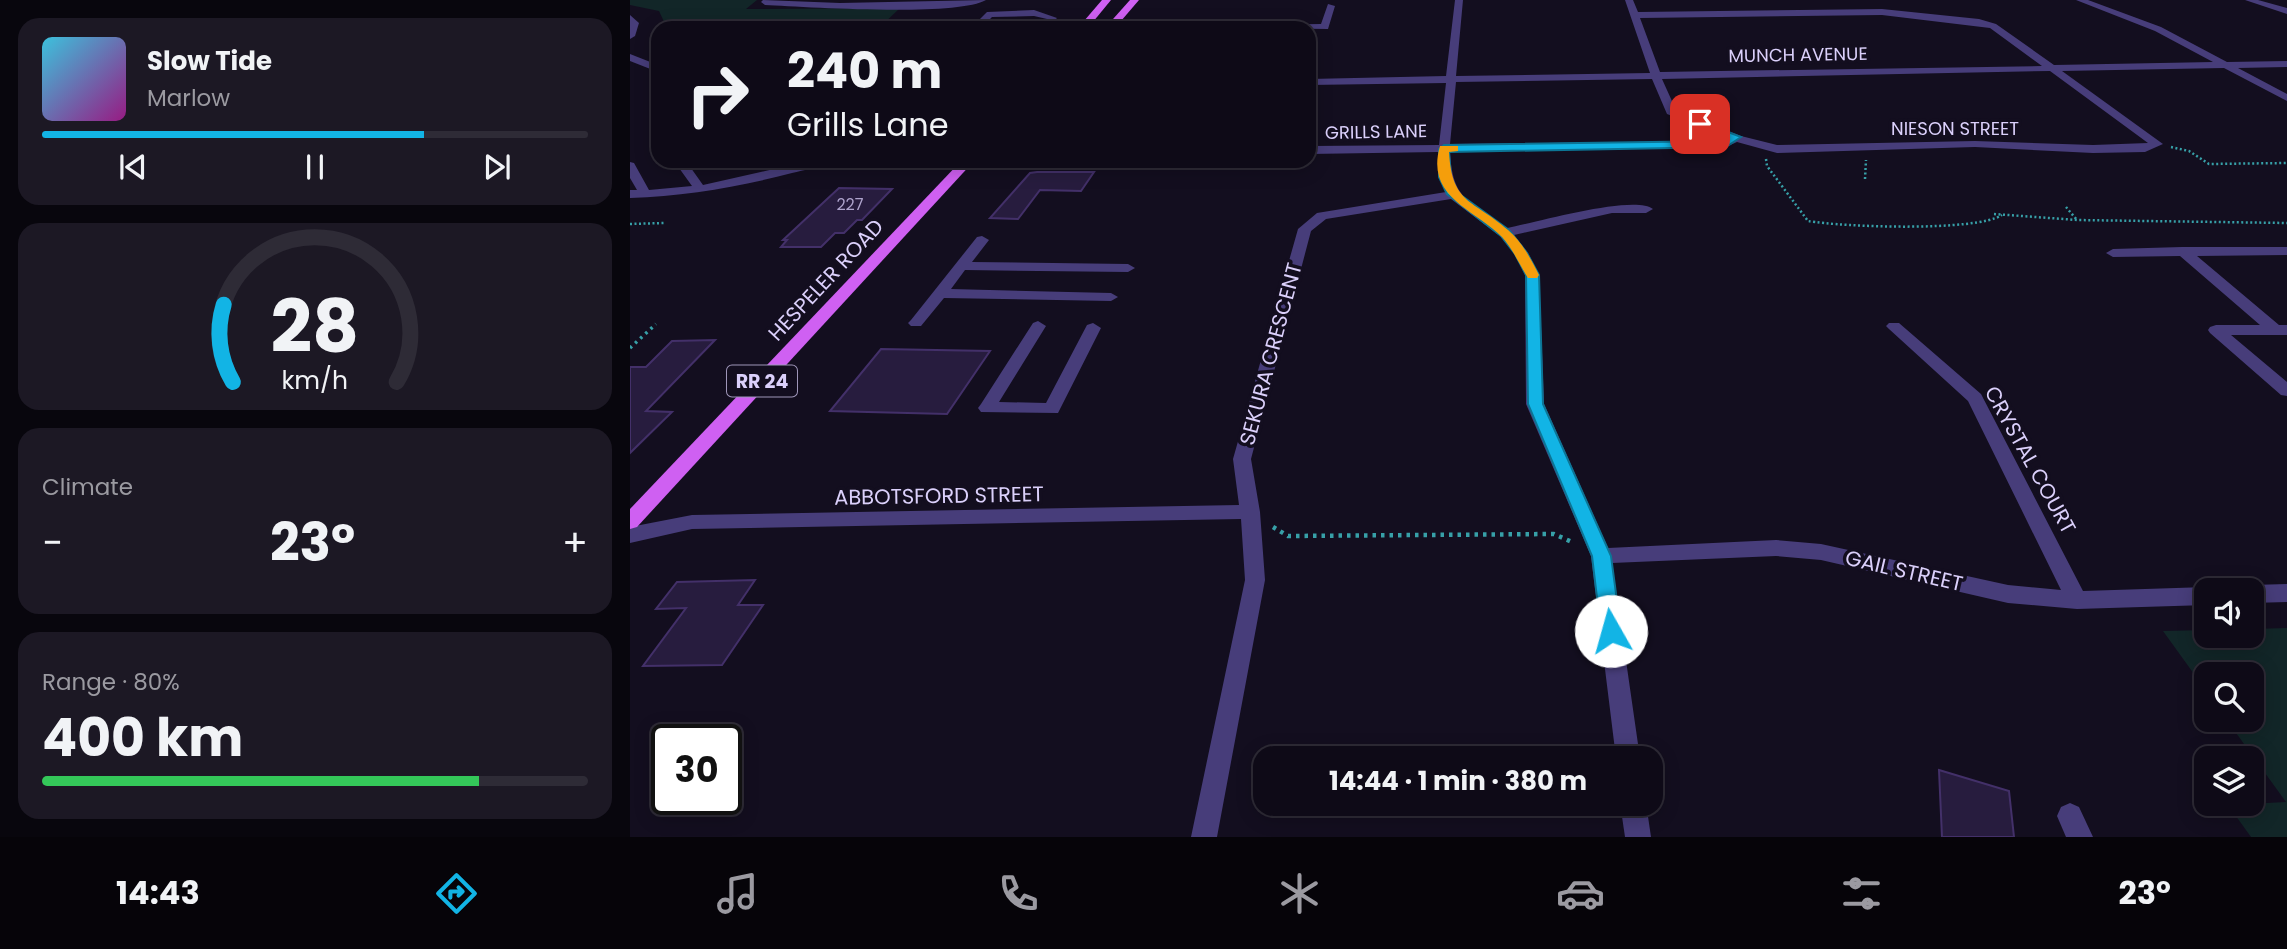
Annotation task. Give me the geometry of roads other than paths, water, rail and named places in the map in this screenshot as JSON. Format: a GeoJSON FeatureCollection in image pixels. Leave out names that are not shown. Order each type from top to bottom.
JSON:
{"type":"FeatureCollection","features":[{"type":"Feature","properties":{"kind":"main road"},"geometry":{"type":"LineString","coordinates":[[1089,21],[1107,0]]}},
{"type":"Feature","properties":{"kind":"main road"},"geometry":{"type":"LineString","coordinates":[[1116,21],[1135,0]]}},
{"type":"Feature","properties":{"kind":"main road","name":"HESPELER ROAD"},"geometry":{"type":"LineString","coordinates":[[630,522],[961,168]]}},
{"type":"Feature","properties":{"kind":"street"},"geometry":{"type":"LineString","coordinates":[[765,2],[944,5],[982,0]]}},
{"type":"Feature","properties":{"kind":"street"},"geometry":{"type":"LineString","coordinates":[[1459,0],[1444,149],[1445,177],[1453,194],[1505,233],[1521,253],[1532,275],[1535,404],[1601,556],[1626,746]]}},
{"type":"Feature","properties":{"kind":"street","name":"NIESON STREET"},"geometry":{"type":"LineString","coordinates":[[1629,0],[1655,76],[1671,112],[1769,148],[1975,144],[2093,149],[2145,148],[2157,144],[2054,69]]}},
{"type":"Feature","properties":{"kind":"street"},"geometry":{"type":"LineString","coordinates":[[2080,0],[2158,29],[2287,98]]}},
{"type":"Feature","properties":{"kind":"street"},"geometry":{"type":"LineString","coordinates":[[2249,0],[2287,11]]}},
{"type":"Feature","properties":{"kind":"street"},"geometry":{"type":"LineString","coordinates":[[1316,27],[1325,27],[1331,6]]}},
{"type":"Feature","properties":{"kind":"street"},"geometry":{"type":"LineString","coordinates":[[2274,7],[2287,6]]}},
{"type":"Feature","properties":{"kind":"street"},"geometry":{"type":"LineString","coordinates":[[1634,15],[1882,12],[1979,22],[1993,26],[2054,69]]}},
{"type":"Feature","properties":{"kind":"street"},"geometry":{"type":"LineString","coordinates":[[982,21],[990,14],[1034,13],[1053,18],[1050,21]]}},
{"type":"Feature","properties":{"kind":"street"},"geometry":{"type":"LineString","coordinates":[[630,18],[634,23],[630,36]]}},
{"type":"Feature","properties":{"kind":"street"},"geometry":{"type":"LineString","coordinates":[[632,60],[651,62]]}},
{"type":"Feature","properties":{"kind":"street"},"geometry":{"type":"LineString","coordinates":[[632,60],[651,67]]}},
{"type":"Feature","properties":{"kind":"street","name":"MUNCH AVENUE"},"geometry":{"type":"LineString","coordinates":[[1316,82],[2287,64]]}},
{"type":"Feature","properties":{"kind":"street","name":"GRILLS LANE"},"geometry":{"type":"LineString","coordinates":[[1316,150],[1726,144],[1736,137]]}},
{"type":"Feature","properties":{"kind":"street"},"geometry":{"type":"LineString","coordinates":[[630,166],[645,194]]}},
{"type":"Feature","properties":{"kind":"street"},"geometry":{"type":"LineString","coordinates":[[685,168],[700,189]]}},
{"type":"Feature","properties":{"kind":"street"},"geometry":{"type":"LineString","coordinates":[[630,194],[673,194],[738,183],[795,168]]}},
{"type":"Feature","properties":{"kind":"street","name":"SEKURA CRESCENT"},"geometry":{"type":"LineString","coordinates":[[1204,837],[1255,580],[1250,512],[1242,459],[1305,229],[1322,216],[1453,194]]}},
{"type":"Feature","properties":{"kind":"street"},"geometry":{"type":"LineString","coordinates":[[1505,233],[1612,209],[1646,209]]}},
{"type":"Feature","properties":{"kind":"street"},"geometry":{"type":"LineString","coordinates":[[916,323],[982,240]]}},
{"type":"Feature","properties":{"kind":"street"},"geometry":{"type":"LineString","coordinates":[[2182,251],[2281,330]]}},
{"type":"Feature","properties":{"kind":"street"},"geometry":{"type":"LineString","coordinates":[[2113,253],[2287,251]]}},
{"type":"Feature","properties":{"kind":"street"},"geometry":{"type":"LineString","coordinates":[[962,266],[1128,268]]}},
{"type":"Feature","properties":{"kind":"street"},"geometry":{"type":"LineString","coordinates":[[940,293],[1111,297]]}},
{"type":"Feature","properties":{"kind":"street"},"geometry":{"type":"LineString","coordinates":[[1038,326],[987,408],[1052,410],[1093,328]]}},
{"type":"Feature","properties":{"kind":"street","name":"CRYSTAL COURT"},"geometry":{"type":"LineString","coordinates":[[1894,326],[1975,398],[2077,600]]}},
{"type":"Feature","properties":{"kind":"street"},"geometry":{"type":"LineString","coordinates":[[2281,330],[2216,330],[2287,391]]}},
{"type":"Feature","properties":{"kind":"street","name":"ABBOTSFORD STREET"},"geometry":{"type":"LineString","coordinates":[[630,535],[692,522],[1250,512]]}},
{"type":"Feature","properties":{"kind":"street","name":"GAIL STREET"},"geometry":{"type":"LineString","coordinates":[[1601,556],[1776,548],[1821,552],[2008,594],[2077,600],[2194,596]]}},
{"type":"Feature","properties":{"kind":"street"},"geometry":{"type":"LineString","coordinates":[[2264,594],[2287,593]]}},
{"type":"Feature","properties":{"kind":"street"},"geometry":{"type":"LineString","coordinates":[[1635,816],[1638,837]]}}]}
